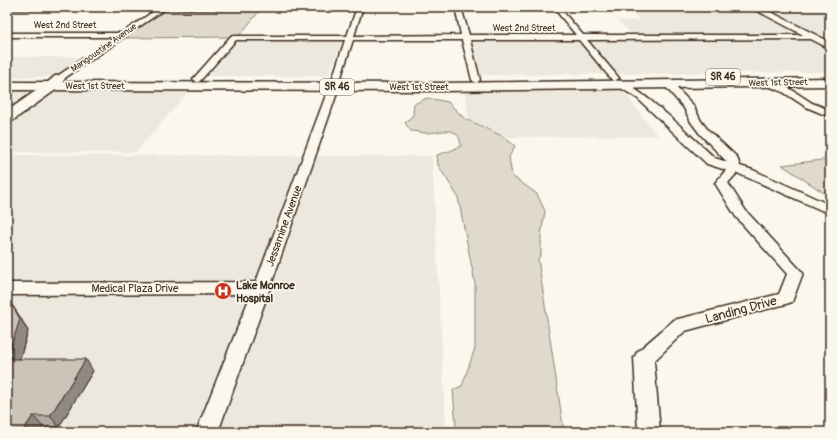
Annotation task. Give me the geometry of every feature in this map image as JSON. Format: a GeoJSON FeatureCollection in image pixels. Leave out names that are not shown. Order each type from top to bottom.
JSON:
{"type":"FeatureCollection","features":[{"type":"Feature","properties":{"kind":"main road","name":"West 1st Street"},"geometry":{"type":"LineString","coordinates":[[7,79],[56,83],[286,87],[405,80],[618,81],[830,75]]}},
{"type":"Feature","properties":{"kind":"main road","name":"West 1st Street"},"geometry":{"type":"LineString","coordinates":[[7,86],[197,79],[335,83],[576,85],[618,81],[668,84],[771,84],[830,82]]}},
{"type":"Feature","properties":{"kind":"street","name":"Mangoustine Avenue"},"geometry":{"type":"LineString","coordinates":[[7,118],[164,7]]}},
{"type":"Feature","properties":{"kind":"street"},"geometry":{"type":"LineString","coordinates":[[7,8],[227,7]]}},
{"type":"Feature","properties":{"kind":"street","name":"Jessamine Avenue"},"geometry":{"type":"LineString","coordinates":[[207,432],[262,288],[335,83],[360,7]]}},
{"type":"Feature","properties":{"kind":"street"},"geometry":{"type":"LineString","coordinates":[[458,7],[476,80]]}},
{"type":"Feature","properties":{"kind":"street"},"geometry":{"type":"LineString","coordinates":[[556,7],[618,81],[640,96],[711,161],[749,173],[830,210]]}},
{"type":"Feature","properties":{"kind":"street"},"geometry":{"type":"LineString","coordinates":[[754,7],[830,46]]}},
{"type":"Feature","properties":{"kind":"street","name":"West 2nd Street"},"geometry":{"type":"LineString","coordinates":[[7,35],[123,35]]}},
{"type":"Feature","properties":{"kind":"street","name":"West 2nd Street"},"geometry":{"type":"LineString","coordinates":[[197,79],[234,38],[813,37]]}},
{"type":"Feature","properties":{"kind":"street"},"geometry":{"type":"LineString","coordinates":[[668,84],[689,107],[696,122],[704,132],[733,160],[734,169]]}},
{"type":"Feature","properties":{"kind":"street"},"geometry":{"type":"LineString","coordinates":[[771,84],[786,90],[809,105],[830,114]]}},
{"type":"Feature","properties":{"kind":"street"},"geometry":{"type":"LineString","coordinates":[[771,84],[774,91],[792,102],[816,115],[830,119]]}},
{"type":"Feature","properties":{"kind":"street","name":"Landing Drive"},"geometry":{"type":"LineString","coordinates":[[649,432],[644,358],[680,325],[786,298],[795,273],[742,214],[721,183],[734,169]]}},
{"type":"Feature","properties":{"kind":"street","name":"Medical Plaza Drive"},"geometry":{"type":"LineString","coordinates":[[7,289],[262,288]]}},
{"type":"Feature","properties":{"kind":"shaded area"},"geometry":{"type":"Polygon","coordinates":[[[625,7],[751,7],[807,36],[634,36],[617,20],[640,21],[625,7]]]}},
{"type":"Feature","properties":{"kind":"shaded area"},"geometry":{"type":"Polygon","coordinates":[[[758,7],[830,7],[830,44],[758,7]]]}},
{"type":"Feature","properties":{"kind":"shaded area"},"geometry":{"type":"Polygon","coordinates":[[[166,8],[262,8],[238,37],[122,38],[166,8]]]}},
{"type":"Feature","properties":{"kind":"shaded area"},"geometry":{"type":"Polygon","coordinates":[[[812,38],[830,48],[830,72],[616,74],[586,39],[812,38]]]}},
{"type":"Feature","properties":{"kind":"shaded area"},"geometry":{"type":"Polygon","coordinates":[[[470,39],[579,39],[607,74],[479,75],[470,39]]]}},
{"type":"Feature","properties":{"kind":"shaded area"},"geometry":{"type":"Polygon","coordinates":[[[237,40],[343,40],[328,76],[204,76],[237,40]]]}},
{"type":"Feature","properties":{"kind":"shaded area"},"geometry":{"type":"Polygon","coordinates":[[[7,57],[87,57],[58,77],[7,77],[7,57]]]}},
{"type":"Feature","properties":{"kind":"shaded area"},"geometry":{"type":"Polygon","coordinates":[[[621,89],[658,136],[504,137],[469,120],[464,90],[621,89]]]}},
{"type":"Feature","properties":{"kind":"shaded area"},"geometry":{"type":"Polygon","coordinates":[[[7,91],[40,91],[7,115],[7,91]]]}},
{"type":"Feature","properties":{"kind":"shaded area"},"geometry":{"type":"Polygon","coordinates":[[[50,91],[189,91],[136,152],[7,152],[7,123],[50,91]]]}},
{"type":"Feature","properties":{"kind":"shaded area"},"geometry":{"type":"Polygon","coordinates":[[[427,98],[448,102],[464,118],[504,137],[515,146],[509,157],[512,176],[537,194],[545,211],[541,235],[541,255],[538,259],[564,432],[454,432],[456,427],[453,390],[462,386],[475,348],[475,283],[458,197],[438,165],[437,155],[461,146],[460,139],[457,134],[448,131],[426,133],[411,131],[405,123],[413,115],[414,104],[427,98]]]}},
{"type":"Feature","properties":{"kind":"shaded area","name":"Lake Monroe Hospital"},"geometry":{"type":"Polygon","coordinates":[[[7,155],[432,156],[446,427],[311,429],[311,432],[7,432],[7,155]]]}},
{"type":"Feature","properties":{"kind":"shaded area"},"geometry":{"type":"Polygon","coordinates":[[[830,159],[830,197],[782,165],[830,159]]]}},
{"type":"Feature","properties":{"kind":"building"},"geometry":{"type":"Polygon","coordinates":[[[7,303],[12,305],[20,319],[7,359],[7,303]]]}},
{"type":"Feature","properties":{"kind":"building"},"geometry":{"type":"Polygon","coordinates":[[[7,359],[86,359],[50,416],[33,416],[22,432],[7,432],[7,359]]]}},
{"type":"Feature","properties":{"kind":"place","name":"Lake Monroe Hospital"},"geometry":{"type":"Point","coordinates":[223,291]}}]}
